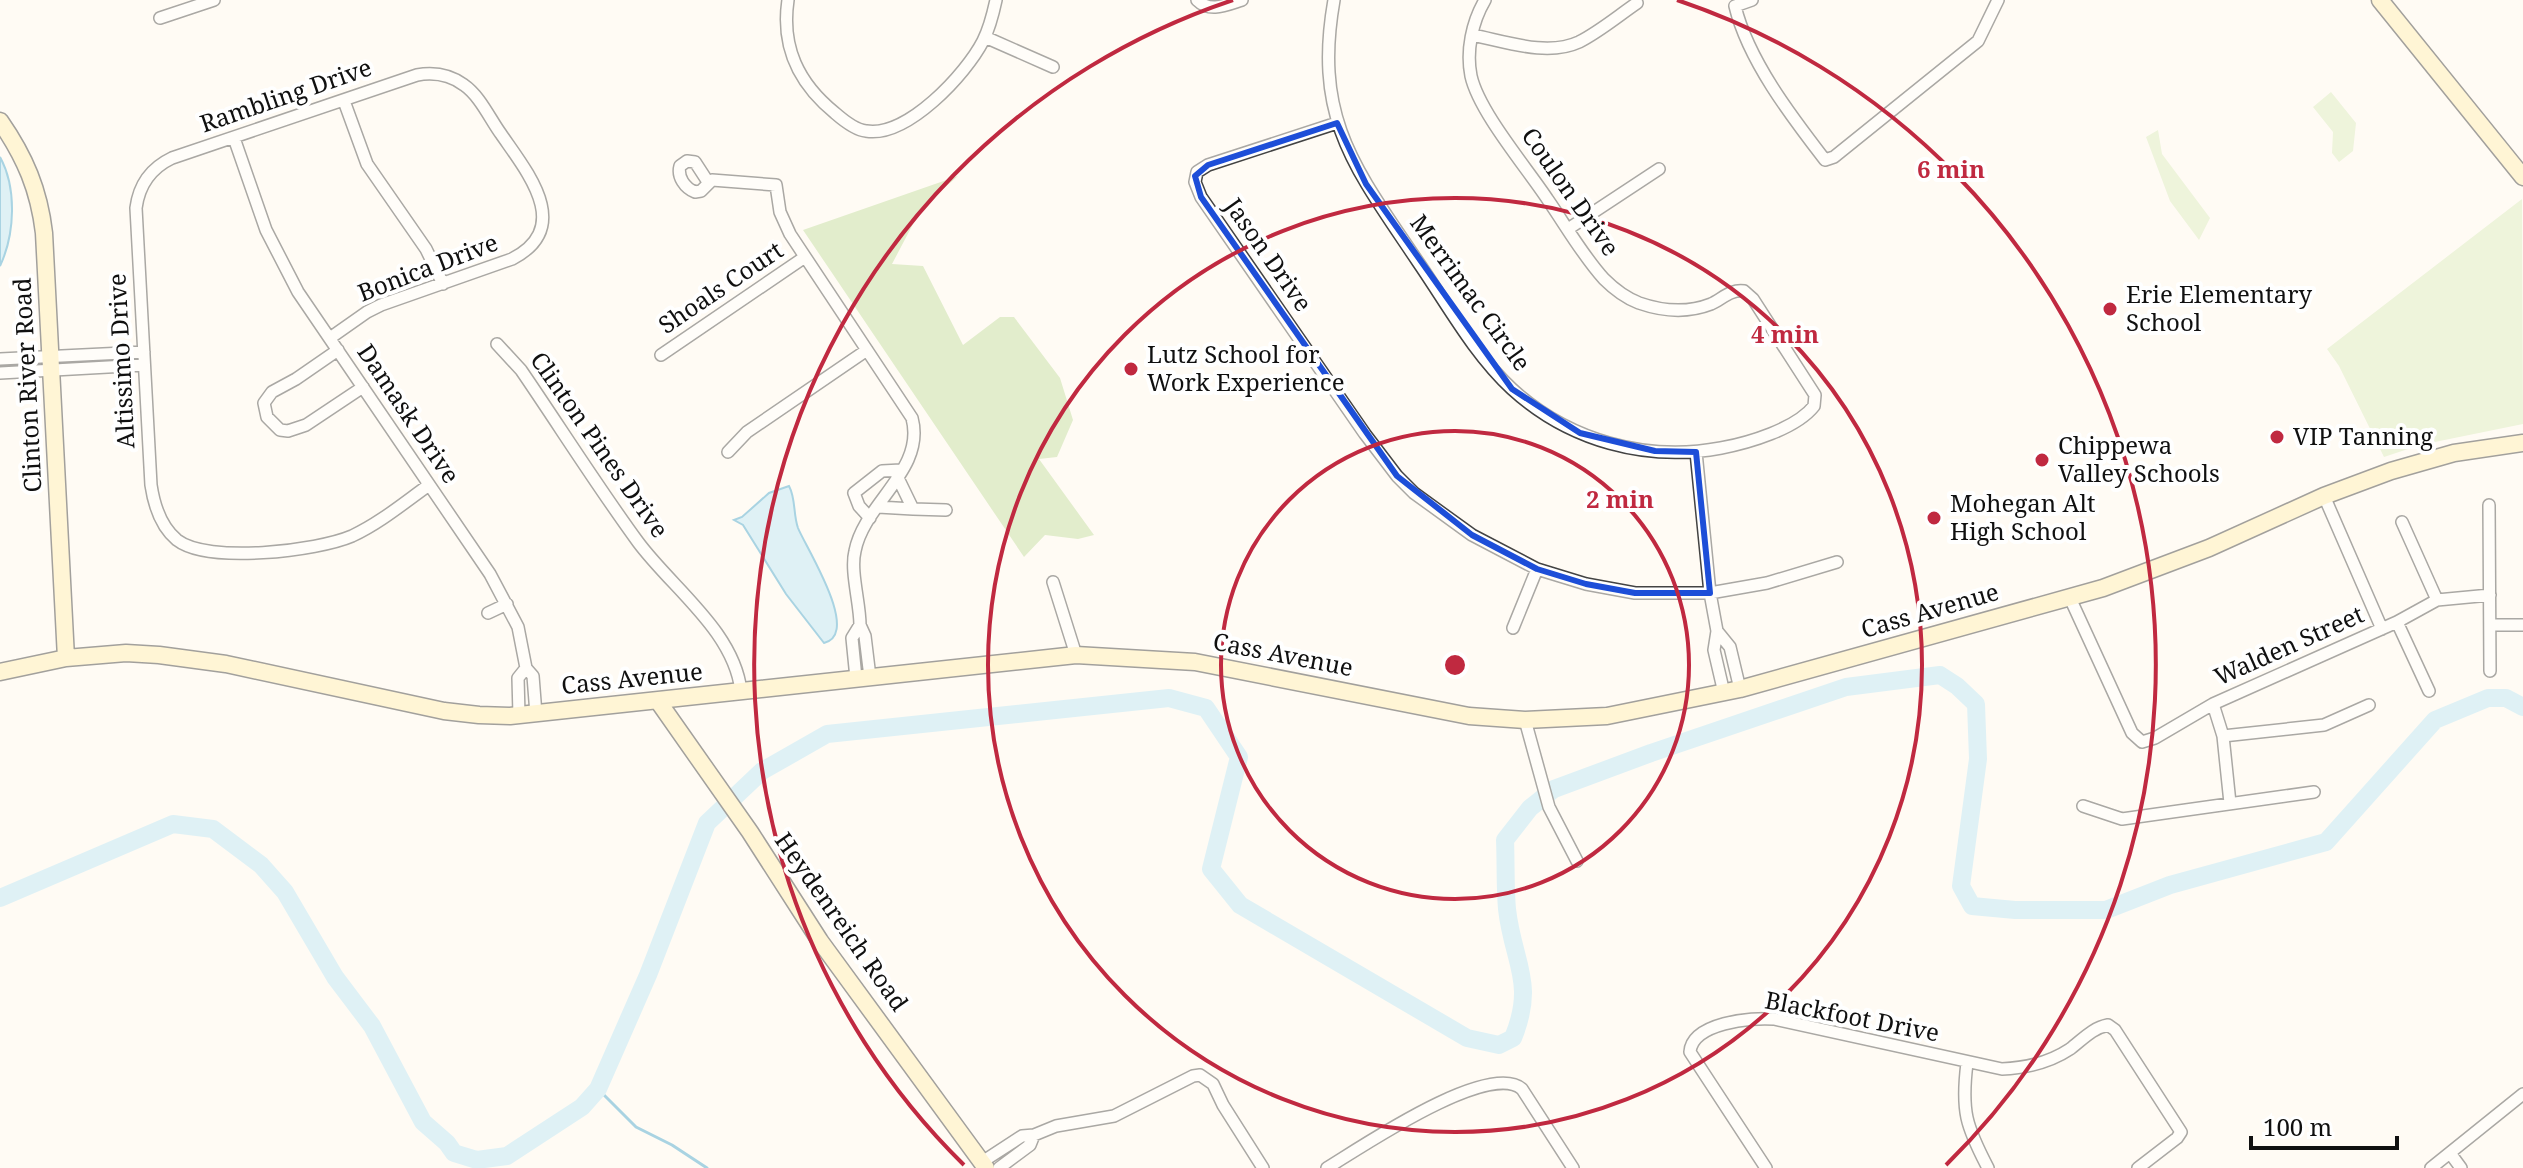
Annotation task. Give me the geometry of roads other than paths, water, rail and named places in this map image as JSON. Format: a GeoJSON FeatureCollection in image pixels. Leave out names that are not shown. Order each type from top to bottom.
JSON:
{"type":"FeatureCollection","features":[{"type":"Feature","properties":{"kind":"main road"},"geometry":{"type":"LineString","coordinates":[[2380,0],[2523,177]]}},
{"type":"Feature","properties":{"kind":"main road","name":"Clinton River Road"},"geometry":{"type":"LineString","coordinates":[[0,121],[25,160],[39,200],[44,233],[66,658]]}},
{"type":"Feature","properties":{"kind":"main road","name":"Cass Avenue"},"geometry":{"type":"LineString","coordinates":[[0,672],[66,658],[126,653],[197,659],[444,711],[528,715],[1076,655],[1195,662],[1439,711],[1525,720],[1607,716],[1732,691],[2070,598],[2170,564],[2324,496],[2429,459],[2523,443]]}},
{"type":"Feature","properties":{"kind":"main road","name":"Heydenreich Road"},"geometry":{"type":"LineString","coordinates":[[658,701],[750,832],[820,941],[984,1165]]}},
{"type":"Feature","properties":{"kind":"street"},"geometry":{"type":"LineString","coordinates":[[160,18],[211,0]]}},
{"type":"Feature","properties":{"kind":"street"},"geometry":{"type":"LineString","coordinates":[[788,0],[787,38],[792,59],[801,76],[830,108],[851,125],[867,132],[896,125],[927,107],[969,61],[985,37],[996,0]]}},
{"type":"Feature","properties":{"kind":"street"},"geometry":{"type":"LineString","coordinates":[[1197,0],[1206,7],[1214,8],[1242,0]]}},
{"type":"Feature","properties":{"kind":"street","name":"Merrimac Circle"},"geometry":{"type":"LineString","coordinates":[[1334,0],[1328,33],[1327,65],[1328,85],[1337,123],[1366,184],[1477,347],[1512,389],[1560,422],[1599,441],[1634,450],[1696,452],[1735,445],[1790,424],[1810,412],[1816,400]]}},
{"type":"Feature","properties":{"kind":"street","name":"Coulon Drive"},"geometry":{"type":"LineString","coordinates":[[1485,0],[1472,35],[1471,74],[1480,97],[1606,280],[1616,290],[1641,304],[1671,310],[1690,309],[1712,303],[1734,291],[1744,291],[1753,299],[1804,376],[1816,400]]}},
{"type":"Feature","properties":{"kind":"street"},"geometry":{"type":"LineString","coordinates":[[1752,0],[1735,6],[1741,33],[1794,120],[1825,160],[1834,157],[1978,41],[1998,0]]}},
{"type":"Feature","properties":{"kind":"street"},"geometry":{"type":"LineString","coordinates":[[1472,35],[1558,48],[1576,43],[1637,3]]}},
{"type":"Feature","properties":{"kind":"street"},"geometry":{"type":"LineString","coordinates":[[985,37],[1053,67]]}},
{"type":"Feature","properties":{"kind":"street","name":"Rambling Drive"},"geometry":{"type":"LineString","coordinates":[[145,181],[167,161],[417,75],[436,73],[464,85],[473,94],[534,183],[543,209],[538,235]]}},
{"type":"Feature","properties":{"kind":"street"},"geometry":{"type":"LineString","coordinates":[[344,101],[367,164],[426,249],[443,284]]}},
{"type":"Feature","properties":{"kind":"street","name":"Jason Drive"},"geometry":{"type":"LineString","coordinates":[[1337,123],[1208,165],[1195,176],[1201,197],[1365,434],[1414,493],[1472,535],[1537,569],[1586,584],[1625,591],[1672,595],[1710,593],[1767,583],[1837,562]]}},
{"type":"Feature","properties":{"kind":"street","name":"Damask Drive"},"geometry":{"type":"LineString","coordinates":[[234,138],[272,243],[298,292],[490,574],[507,604],[523,642],[526,668],[533,676],[528,715]]}},
{"type":"Feature","properties":{"kind":"street"},"geometry":{"type":"LineString","coordinates":[[1568,229],[1659,169]]}},
{"type":"Feature","properties":{"kind":"street","name":"Altissimo Drive"},"geometry":{"type":"LineString","coordinates":[[145,181],[136,208],[153,498],[161,521],[172,536],[188,546],[213,552],[314,547],[356,534],[429,485]]}},
{"type":"Feature","properties":{"kind":"street"},"geometry":{"type":"LineString","coordinates":[[708,182],[776,185],[782,218],[903,401],[913,423],[914,446],[858,539],[854,558],[860,625],[865,636],[863,678]]}},
{"type":"Feature","properties":{"kind":"street","name":"Bonica Drive"},"geometry":{"type":"LineString","coordinates":[[330,338],[373,308],[518,257],[538,235]]}},
{"type":"Feature","properties":{"kind":"street","name":"Shoals Court"},"geometry":{"type":"LineString","coordinates":[[661,355],[805,257]]}},
{"type":"Feature","properties":{"kind":"street","name":"Clinton Pines Drive"},"geometry":{"type":"LineString","coordinates":[[497,344],[521,370],[642,548],[697,608],[737,667],[741,691]]}},
{"type":"Feature","properties":{"kind":"street"},"geometry":{"type":"LineString","coordinates":[[338,350],[272,392],[264,403],[270,421],[284,431],[306,425],[363,387]]}},
{"type":"Feature","properties":{"kind":"street"},"geometry":{"type":"LineString","coordinates":[[728,452],[747,432],[867,350]]}},
{"type":"Feature","properties":{"kind":"street"},"geometry":{"type":"LineString","coordinates":[[0,373],[144,352]]}},
{"type":"Feature","properties":{"kind":"street"},"geometry":{"type":"LineString","coordinates":[[0,359],[51,364],[144,365]]}},
{"type":"Feature","properties":{"kind":"street"},"geometry":{"type":"LineString","coordinates":[[1696,452],[1710,593],[1717,631],[1730,647],[1732,691]]}},
{"type":"Feature","properties":{"kind":"street"},"geometry":{"type":"LineString","coordinates":[[870,518],[859,506],[854,493],[882,471],[899,473]]}},
{"type":"Feature","properties":{"kind":"street"},"geometry":{"type":"LineString","coordinates":[[899,473],[913,509]]}},
{"type":"Feature","properties":{"kind":"street","name":"Walden Street"},"geometry":{"type":"LineString","coordinates":[[2324,496],[2382,629]]}},
{"type":"Feature","properties":{"kind":"street"},"geometry":{"type":"LineString","coordinates":[[2489,505],[2490,671]]}},
{"type":"Feature","properties":{"kind":"street"},"geometry":{"type":"LineString","coordinates":[[878,507],[946,510]]}},
{"type":"Feature","properties":{"kind":"street"},"geometry":{"type":"LineString","coordinates":[[2402,522],[2437,600]]}},
{"type":"Feature","properties":{"kind":"street"},"geometry":{"type":"LineString","coordinates":[[1513,628],[1537,569]]}},
{"type":"Feature","properties":{"kind":"street"},"geometry":{"type":"LineString","coordinates":[[1053,582],[1076,655]]}},
{"type":"Feature","properties":{"kind":"street","name":"Walden Street"},"geometry":{"type":"LineString","coordinates":[[2070,598],[2136,739],[2142,742],[2213,704],[2382,629],[2437,600],[2490,595]]}},
{"type":"Feature","properties":{"kind":"street"},"geometry":{"type":"LineString","coordinates":[[488,613],[507,604]]}},
{"type":"Feature","properties":{"kind":"street","name":"Walden Street"},"geometry":{"type":"LineString","coordinates":[[2397,622],[2429,691]]}},
{"type":"Feature","properties":{"kind":"street"},"geometry":{"type":"LineString","coordinates":[[2490,625],[2523,625]]}},
{"type":"Feature","properties":{"kind":"street","name":"Walden Street"},"geometry":{"type":"LineString","coordinates":[[2213,704],[2223,736],[2230,803]]}},
{"type":"Feature","properties":{"kind":"street"},"geometry":{"type":"LineString","coordinates":[[2223,736],[2324,725],[2369,705]]}},
{"type":"Feature","properties":{"kind":"street"},"geometry":{"type":"LineString","coordinates":[[1525,720],[1549,807],[1577,861]]}},
{"type":"Feature","properties":{"kind":"street"},"geometry":{"type":"LineString","coordinates":[[2083,806],[2122,819],[2314,792]]}},
{"type":"Feature","properties":{"kind":"street","name":"Blackfoot Drive"},"geometry":{"type":"LineString","coordinates":[[1766,1168],[1690,1052],[1690,1043],[1705,1031],[1739,1021],[1774,1019],[2002,1069],[2033,1066],[2067,1051],[2099,1027],[2108,1025],[2115,1030],[2181,1132],[2138,1168]]}},
{"type":"Feature","properties":{"kind":"street"},"geometry":{"type":"LineString","coordinates":[[1967,1063],[1964,1112],[1988,1168]]}},
{"type":"Feature","properties":{"kind":"street"},"geometry":{"type":"LineString","coordinates":[[984,1165],[1022,1136],[1034,1135],[1056,1126],[1114,1116],[1200,1075],[1213,1084],[1263,1168]]}},
{"type":"Feature","properties":{"kind":"street"},"geometry":{"type":"LineString","coordinates":[[1327,1168],[1450,1096],[1480,1086],[1511,1084],[1519,1085],[1522,1089],[1573,1168]]}},
{"type":"Feature","properties":{"kind":"street"},"geometry":{"type":"LineString","coordinates":[[2431,1168],[2523,1094]]}},
{"type":"Feature","properties":{"kind":"street"},"geometry":{"type":"LineString","coordinates":[[999,1168],[1030,1145],[1034,1135]]}},
{"type":"Feature","properties":{"kind":"street"},"geometry":{"type":"LineString","coordinates":[[1006,1146],[1014,1157]]}},
{"type":"Feature","properties":{"kind":"street"},"geometry":{"type":"LineString","coordinates":[[2450,1153],[2461,1168]]}},
{"type":"Feature","properties":{"kind":"water"},"geometry":{"type":"Polygon","coordinates":[[[0,157],[9,183],[12,211],[9,240],[0,266],[0,157]]]}},
{"type":"Feature","properties":{"kind":"water"},"geometry":{"type":"Polygon","coordinates":[[[789,486],[798,528],[834,607],[837,624],[834,636],[824,643],[786,594],[743,525],[734,520],[742,517],[769,493],[789,486]]]}},
{"type":"Feature","properties":{"kind":"waterway"},"geometry":{"type":"LineString","coordinates":[[0,898],[173,824],[213,829],[261,865],[285,892],[335,977],[372,1026],[423,1122],[454,1153],[477,1160],[507,1156],[582,1107],[598,1089],[648,975],[707,823],[762,771],[827,734],[1169,698],[1206,708],[1239,757],[1211,869],[1240,905],[1467,1038],[1499,1045],[1513,1038],[1523,1002],[1521,973],[1507,909],[1505,840],[1530,808],[1554,789],[1846,687],[1940,675],[1976,704],[1978,759],[1961,886],[1972,906],[2015,910],[2106,910],[2170,885],[2326,842],[2435,720],[2488,698],[2506,698],[2523,707]]}},
{"type":"Feature","properties":{"kind":"waterway"},"geometry":{"type":"LineString","coordinates":[[598,1089],[636,1127],[672,1145],[707,1168]]}},
{"type":"Feature","properties":{"kind":"place","name":"Erie Elementary School"},"geometry":{"type":"Point","coordinates":[2110,309]}},
{"type":"Feature","properties":{"kind":"place","name":"Lutz School for Work Experience"},"geometry":{"type":"Point","coordinates":[1131,369]}},
{"type":"Feature","properties":{"kind":"place","name":"VIP Tanning"},"geometry":{"type":"Point","coordinates":[2277,437]}},
{"type":"Feature","properties":{"kind":"place","name":"Chippewa Valley Schools"},"geometry":{"type":"Point","coordinates":[2042,460]}},
{"type":"Feature","properties":{"kind":"place","name":"Mohegan Alt High School"},"geometry":{"type":"Point","coordinates":[1934,518]}}]}
